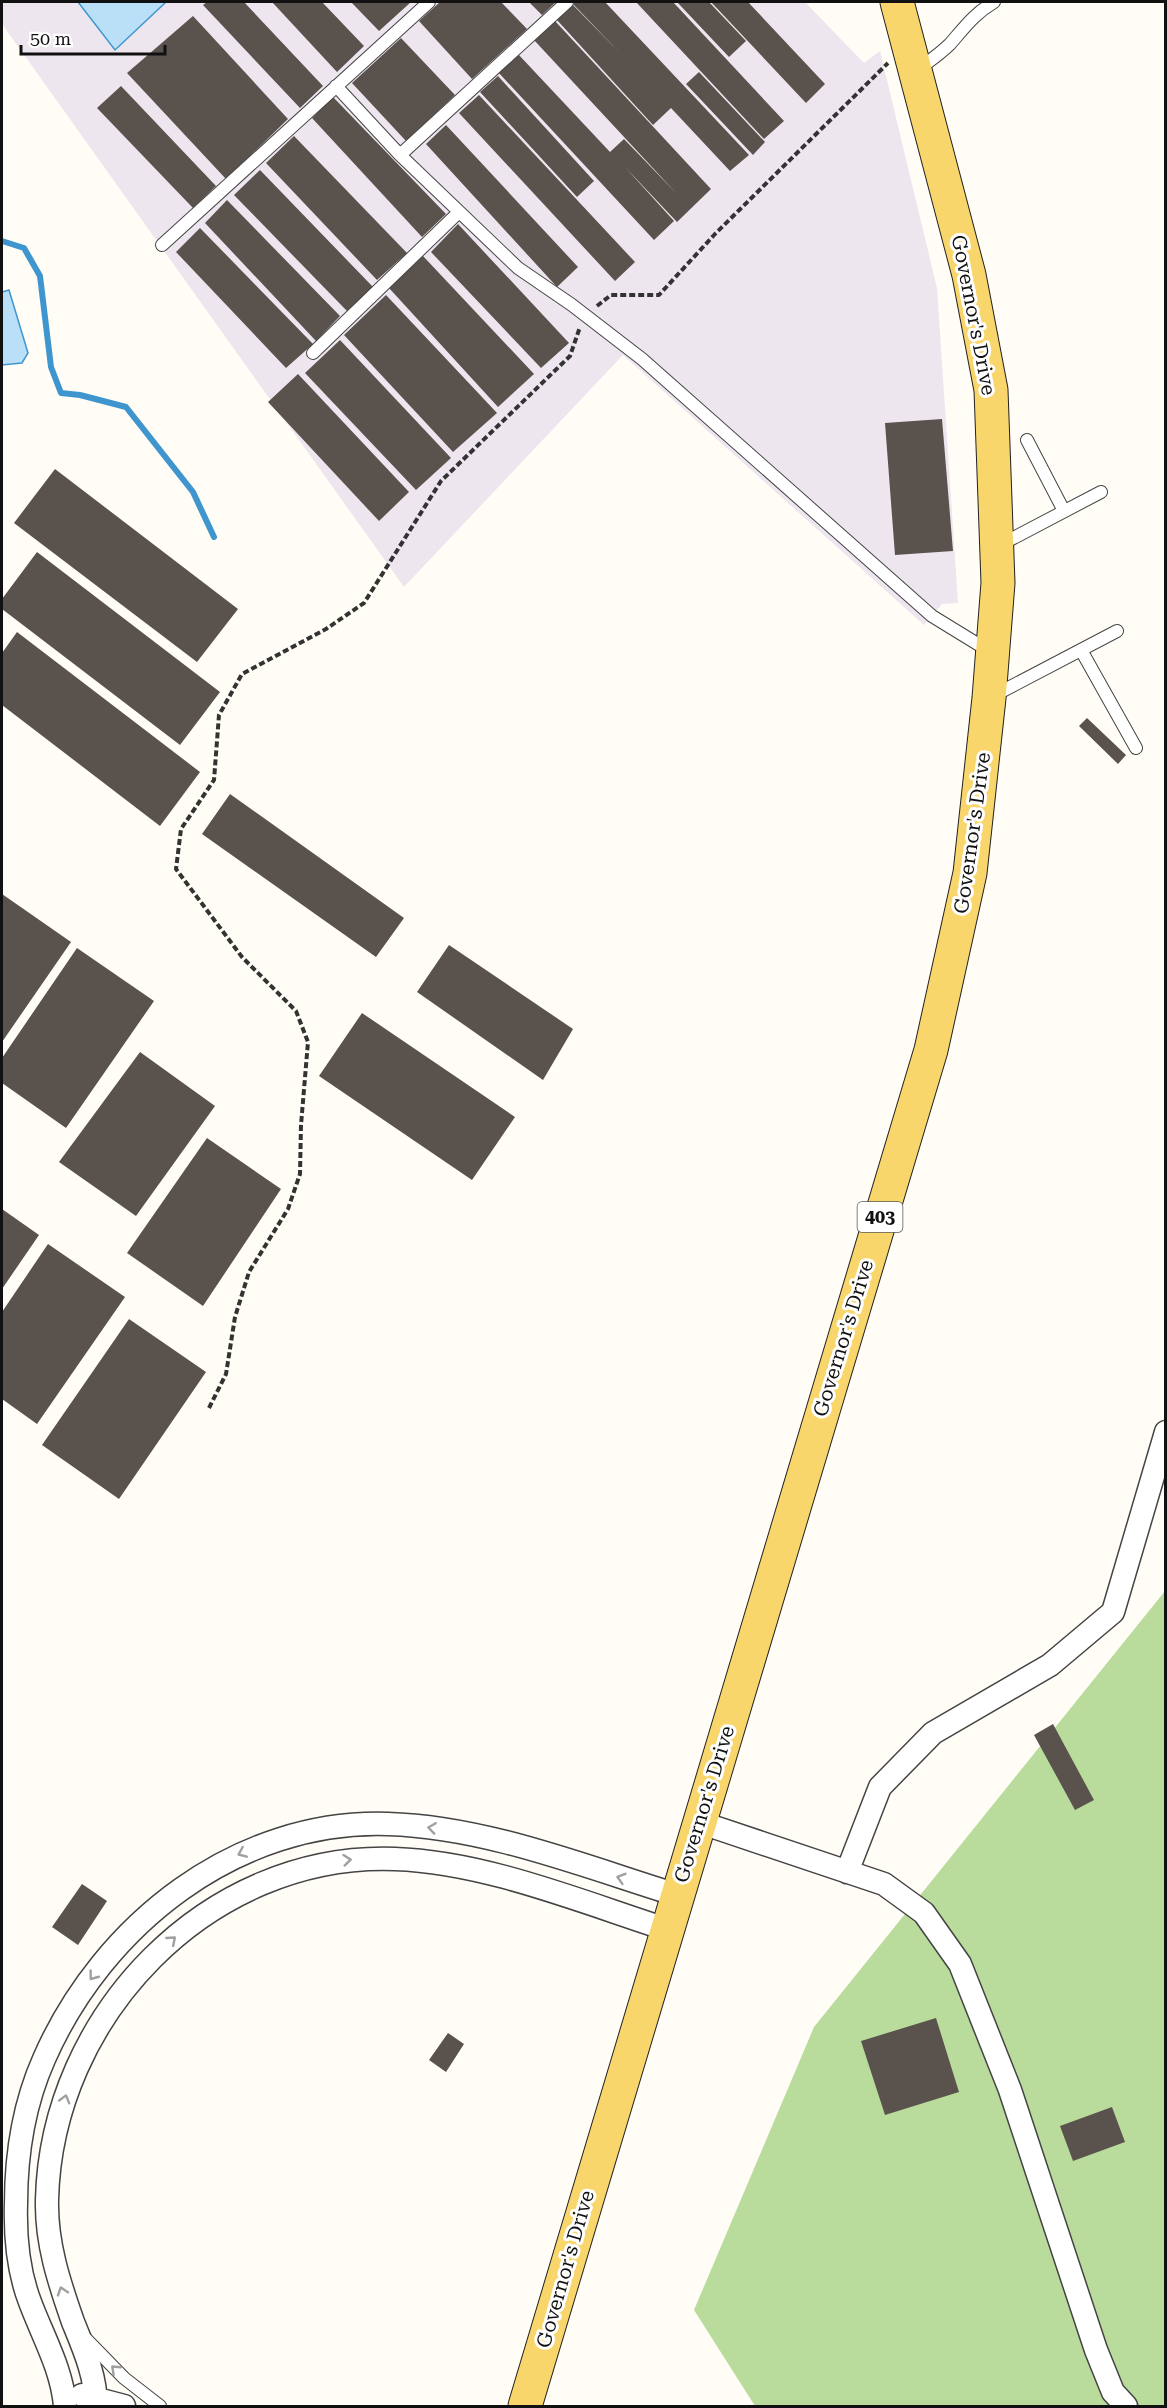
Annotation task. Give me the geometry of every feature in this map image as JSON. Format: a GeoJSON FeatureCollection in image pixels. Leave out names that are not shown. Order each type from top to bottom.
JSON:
{"type":"FeatureCollection","features":[{"type":"Feature","properties":{"kind":"main road","name":"Governor's Drive"},"geometry":{"type":"LineString","coordinates":[[525,2406],[676,1895],[931,1050],[970,873],[989,698],[998,583],[992,390],[969,275],[897,2]]}},
{"type":"Feature","properties":{"kind":"street"},"geometry":{"type":"LineString","coordinates":[[847,1872],[880,1787],[933,1733],[1050,1665],[1113,1612],[1166,1432]]}},
{"type":"Feature","properties":{"kind":"street"},"geometry":{"type":"LineString","coordinates":[[699,1822],[884,1884],[924,1913],[960,1964],[1010,2090],[1096,2350],[1113,2392],[1126,2406]]}},
{"type":"Feature","properties":{"kind":"street"},"geometry":{"type":"LineString","coordinates":[[124,2406],[63,2398],[52,2355],[29,2301],[18,2253],[16,2178],[26,2117],[44,2059],[59,2029],[85,1988],[137,1926],[178,1890],[223,1863],[270,1842],[325,1827],[367,1823],[413,1825],[468,1834],[524,1848],[676,1895]]}},
{"type":"Feature","properties":{"kind":"street"},"geometry":{"type":"LineString","coordinates":[[96,2403],[90,2367],[54,2263],[47,2202],[50,2164],[69,2086],[97,2028],[124,1989],[156,1954],[209,1911],[255,1886],[302,1869],[348,1859],[398,1859],[446,1864],[490,1874],[666,1929]]}},
{"type":"Feature","properties":{"kind":"lane"},"geometry":{"type":"LineString","coordinates":[[162,245],[429,2]]}},
{"type":"Feature","properties":{"kind":"lane"},"geometry":{"type":"LineString","coordinates":[[400,155],[567,2]]}},
{"type":"Feature","properties":{"kind":"lane"},"geometry":{"type":"LineString","coordinates":[[912,58],[950,44],[982,5],[994,2]]}},
{"type":"Feature","properties":{"kind":"lane"},"geometry":{"type":"LineString","coordinates":[[336,86],[400,155],[518,268],[642,359],[932,616],[993,653]]}},
{"type":"Feature","properties":{"kind":"lane"},"geometry":{"type":"LineString","coordinates":[[313,353],[459,212]]}},
{"type":"Feature","properties":{"kind":"lane"},"geometry":{"type":"LineString","coordinates":[[1028,441],[1064,511]]}},
{"type":"Feature","properties":{"kind":"lane"},"geometry":{"type":"LineString","coordinates":[[997,548],[1101,492]]}},
{"type":"Feature","properties":{"kind":"lane"},"geometry":{"type":"LineString","coordinates":[[989,698],[1117,631]]}},
{"type":"Feature","properties":{"kind":"lane"},"geometry":{"type":"LineString","coordinates":[[1081,650],[1136,748]]}},
{"type":"Feature","properties":{"kind":"lane"},"geometry":{"type":"LineString","coordinates":[[75,2326],[101,2357],[149,2400],[160,2406]]}},
{"type":"Feature","properties":{"kind":"path"},"geometry":{"type":"LineString","coordinates":[[209,1408],[226,1374],[235,1317],[249,1272],[288,1209],[300,1174],[301,1125],[308,1042],[297,1011],[242,957],[176,869],[181,829],[214,780],[219,715],[242,674],[326,629],[364,603],[441,481],[570,356],[585,315],[611,296],[659,295],[715,234],[912,58]]}},
{"type":"Feature","properties":{"kind":"shaded area"},"geometry":{"type":"Polygon","coordinates":[[[2,2],[805,2],[864,63],[880,51],[937,288],[958,603],[942,604],[924,625],[623,355],[404,587],[2,24],[2,2]]]}},
{"type":"Feature","properties":{"kind":"green space"},"geometry":{"type":"Polygon","coordinates":[[[1165,1591],[1165,2406],[755,2406],[694,2310],[814,2027],[1165,1591]]]}},
{"type":"Feature","properties":{"kind":"water"},"geometry":{"type":"Polygon","coordinates":[[[78,2],[166,2],[115,50],[78,2]]]}},
{"type":"Feature","properties":{"kind":"water"},"geometry":{"type":"Polygon","coordinates":[[[9,290],[28,353],[22,363],[2,365],[2,292],[9,290]]]}},
{"type":"Feature","properties":{"kind":"building"},"geometry":{"type":"Polygon","coordinates":[[[207,2],[244,2],[323,86],[300,108],[203,5],[207,2]]]}},
{"type":"Feature","properties":{"kind":"building"},"geometry":{"type":"Polygon","coordinates":[[[272,2],[322,2],[364,46],[337,72],[272,2]]]}},
{"type":"Feature","properties":{"kind":"building"},"geometry":{"type":"Polygon","coordinates":[[[351,2],[411,2],[379,31],[351,2]]]}},
{"type":"Feature","properties":{"kind":"building"},"geometry":{"type":"Polygon","coordinates":[[[440,2],[501,2],[527,29],[472,79],[419,21],[440,2]]]}},
{"type":"Feature","properties":{"kind":"building"},"geometry":{"type":"Polygon","coordinates":[[[529,2],[556,2],[542,15],[529,2]]]}},
{"type":"Feature","properties":{"kind":"building"},"geometry":{"type":"Polygon","coordinates":[[[576,2],[605,2],[749,155],[730,171],[671,108],[653,125],[557,20],[573,5],[621,54],[573,4],[576,2]]]}},
{"type":"Feature","properties":{"kind":"building"},"geometry":{"type":"Polygon","coordinates":[[[636,2],[673,2],[784,121],[764,139],[636,2]]]}},
{"type":"Feature","properties":{"kind":"building"},"geometry":{"type":"Polygon","coordinates":[[[677,2],[709,2],[746,41],[729,57],[677,2]]]}},
{"type":"Feature","properties":{"kind":"building"},"geometry":{"type":"Polygon","coordinates":[[[711,2],[748,2],[825,84],[806,103],[711,2]]]}},
{"type":"Feature","properties":{"kind":"building"},"geometry":{"type":"Polygon","coordinates":[[[193,16],[288,119],[226,179],[127,73],[193,16]]]}},
{"type":"Feature","properties":{"kind":"building"},"geometry":{"type":"Polygon","coordinates":[[[555,21],[711,189],[677,222],[624,166],[674,221],[654,240],[498,72],[518,54],[610,152],[624,139],[677,194],[534,40],[555,21]]]}},
{"type":"Feature","properties":{"kind":"building"},"geometry":{"type":"Polygon","coordinates":[[[401,38],[455,95],[406,141],[352,83],[401,38]]]}},
{"type":"Feature","properties":{"kind":"building"},"geometry":{"type":"Polygon","coordinates":[[[699,72],[765,142],[753,155],[686,84],[699,72]]]}},
{"type":"Feature","properties":{"kind":"building"},"geometry":{"type":"Polygon","coordinates":[[[498,76],[594,181],[577,197],[480,92],[498,76]]]}},
{"type":"Feature","properties":{"kind":"building"},"geometry":{"type":"Polygon","coordinates":[[[121,86],[216,186],[193,208],[97,108],[121,86]]]}},
{"type":"Feature","properties":{"kind":"building"},"geometry":{"type":"Polygon","coordinates":[[[479,95],[635,262],[615,281],[459,113],[479,95]]]}},
{"type":"Feature","properties":{"kind":"building"},"geometry":{"type":"Polygon","coordinates":[[[333,97],[446,214],[422,237],[312,118],[333,97]]]}},
{"type":"Feature","properties":{"kind":"building"},"geometry":{"type":"Polygon","coordinates":[[[446,125],[578,267],[557,287],[426,144],[446,125]]]}},
{"type":"Feature","properties":{"kind":"building"},"geometry":{"type":"Polygon","coordinates":[[[294,136],[407,253],[377,280],[266,163],[294,136]]]}},
{"type":"Feature","properties":{"kind":"building"},"geometry":{"type":"Polygon","coordinates":[[[260,170],[373,287],[347,311],[234,195],[260,170]]]}},
{"type":"Feature","properties":{"kind":"building"},"geometry":{"type":"Polygon","coordinates":[[[227,200],[340,316],[316,341],[205,223],[227,200]]]}},
{"type":"Feature","properties":{"kind":"building"},"geometry":{"type":"Polygon","coordinates":[[[458,224],[569,343],[541,368],[431,252],[458,224]]]}},
{"type":"Feature","properties":{"kind":"building"},"geometry":{"type":"Polygon","coordinates":[[[200,228],[313,344],[286,368],[176,252],[200,228]]]}},
{"type":"Feature","properties":{"kind":"building"},"geometry":{"type":"Polygon","coordinates":[[[423,256],[534,374],[498,407],[389,288],[423,256]]]}},
{"type":"Feature","properties":{"kind":"building"},"geometry":{"type":"Polygon","coordinates":[[[386,295],[497,413],[453,452],[344,335],[386,295]]]}},
{"type":"Feature","properties":{"kind":"building"},"geometry":{"type":"Polygon","coordinates":[[[340,340],[451,458],[416,490],[305,373],[340,340]]]}},
{"type":"Feature","properties":{"kind":"building"},"geometry":{"type":"Polygon","coordinates":[[[298,374],[409,492],[379,521],[268,402],[298,374]]]}},
{"type":"Feature","properties":{"kind":"building"},"geometry":{"type":"Polygon","coordinates":[[[942,419],[953,551],[895,555],[885,423],[942,419]]]}},
{"type":"Feature","properties":{"kind":"building"},"geometry":{"type":"Polygon","coordinates":[[[55,469],[238,609],[197,662],[14,523],[55,469]]]}},
{"type":"Feature","properties":{"kind":"building"},"geometry":{"type":"Polygon","coordinates":[[[37,552],[220,692],[180,745],[2,609],[2,599],[37,552]]]}},
{"type":"Feature","properties":{"kind":"building"},"geometry":{"type":"Polygon","coordinates":[[[17,632],[200,772],[160,826],[2,705],[2,653],[17,632]]]}},
{"type":"Feature","properties":{"kind":"building"},"geometry":{"type":"Polygon","coordinates":[[[1087,718],[1126,755],[1118,764],[1079,726],[1087,718]]]}},
{"type":"Feature","properties":{"kind":"building"},"geometry":{"type":"Polygon","coordinates":[[[230,794],[404,918],[376,957],[202,834],[230,794]]]}},
{"type":"Feature","properties":{"kind":"building"},"geometry":{"type":"Polygon","coordinates":[[[2,894],[71,942],[2,1042],[2,894]]]}},
{"type":"Feature","properties":{"kind":"building"},"geometry":{"type":"Polygon","coordinates":[[[449,945],[573,1029],[543,1080],[417,992],[449,945]]]}},
{"type":"Feature","properties":{"kind":"building"},"geometry":{"type":"Polygon","coordinates":[[[77,948],[154,1001],[66,1128],[2,1083],[2,1058],[77,948]]]}},
{"type":"Feature","properties":{"kind":"building"},"geometry":{"type":"Polygon","coordinates":[[[362,1013],[515,1117],[472,1180],[319,1076],[362,1013]]]}},
{"type":"Feature","properties":{"kind":"building"},"geometry":{"type":"Polygon","coordinates":[[[140,1052],[215,1106],[136,1216],[59,1162],[140,1052]]]}},
{"type":"Feature","properties":{"kind":"building"},"geometry":{"type":"Polygon","coordinates":[[[207,1138],[281,1189],[203,1306],[127,1253],[207,1138]]]}},
{"type":"Feature","properties":{"kind":"building"},"geometry":{"type":"Polygon","coordinates":[[[2,1209],[39,1235],[2,1289],[2,1209]]]}},
{"type":"Feature","properties":{"kind":"building"},"geometry":{"type":"Polygon","coordinates":[[[48,1244],[125,1297],[37,1424],[2,1399],[2,1312],[48,1244]]]}},
{"type":"Feature","properties":{"kind":"building"},"geometry":{"type":"Polygon","coordinates":[[[129,1319],[206,1372],[119,1499],[42,1445],[129,1319]]]}},
{"type":"Feature","properties":{"kind":"building"},"geometry":{"type":"Polygon","coordinates":[[[1053,1724],[1094,1800],[1075,1810],[1034,1735],[1053,1724]]]}},
{"type":"Feature","properties":{"kind":"building"},"geometry":{"type":"Polygon","coordinates":[[[82,1884],[107,1901],[78,1945],[52,1927],[82,1884]]]}},
{"type":"Feature","properties":{"kind":"building"},"geometry":{"type":"Polygon","coordinates":[[[936,2018],[959,2092],[885,2115],[861,2041],[936,2018]]]}},
{"type":"Feature","properties":{"kind":"building"},"geometry":{"type":"Polygon","coordinates":[[[448,2033],[464,2044],[446,2072],[429,2060],[448,2033]]]}},
{"type":"Feature","properties":{"kind":"building"},"geometry":{"type":"Polygon","coordinates":[[[1112,2107],[1125,2142],[1073,2161],[1060,2126],[1112,2107]]]}},
{"type":"Feature","properties":{"kind":"waterway"},"geometry":{"type":"LineString","coordinates":[[2,241],[24,248],[40,276],[51,367],[61,393],[80,395],[126,407],[193,492],[214,537]]}}]}
